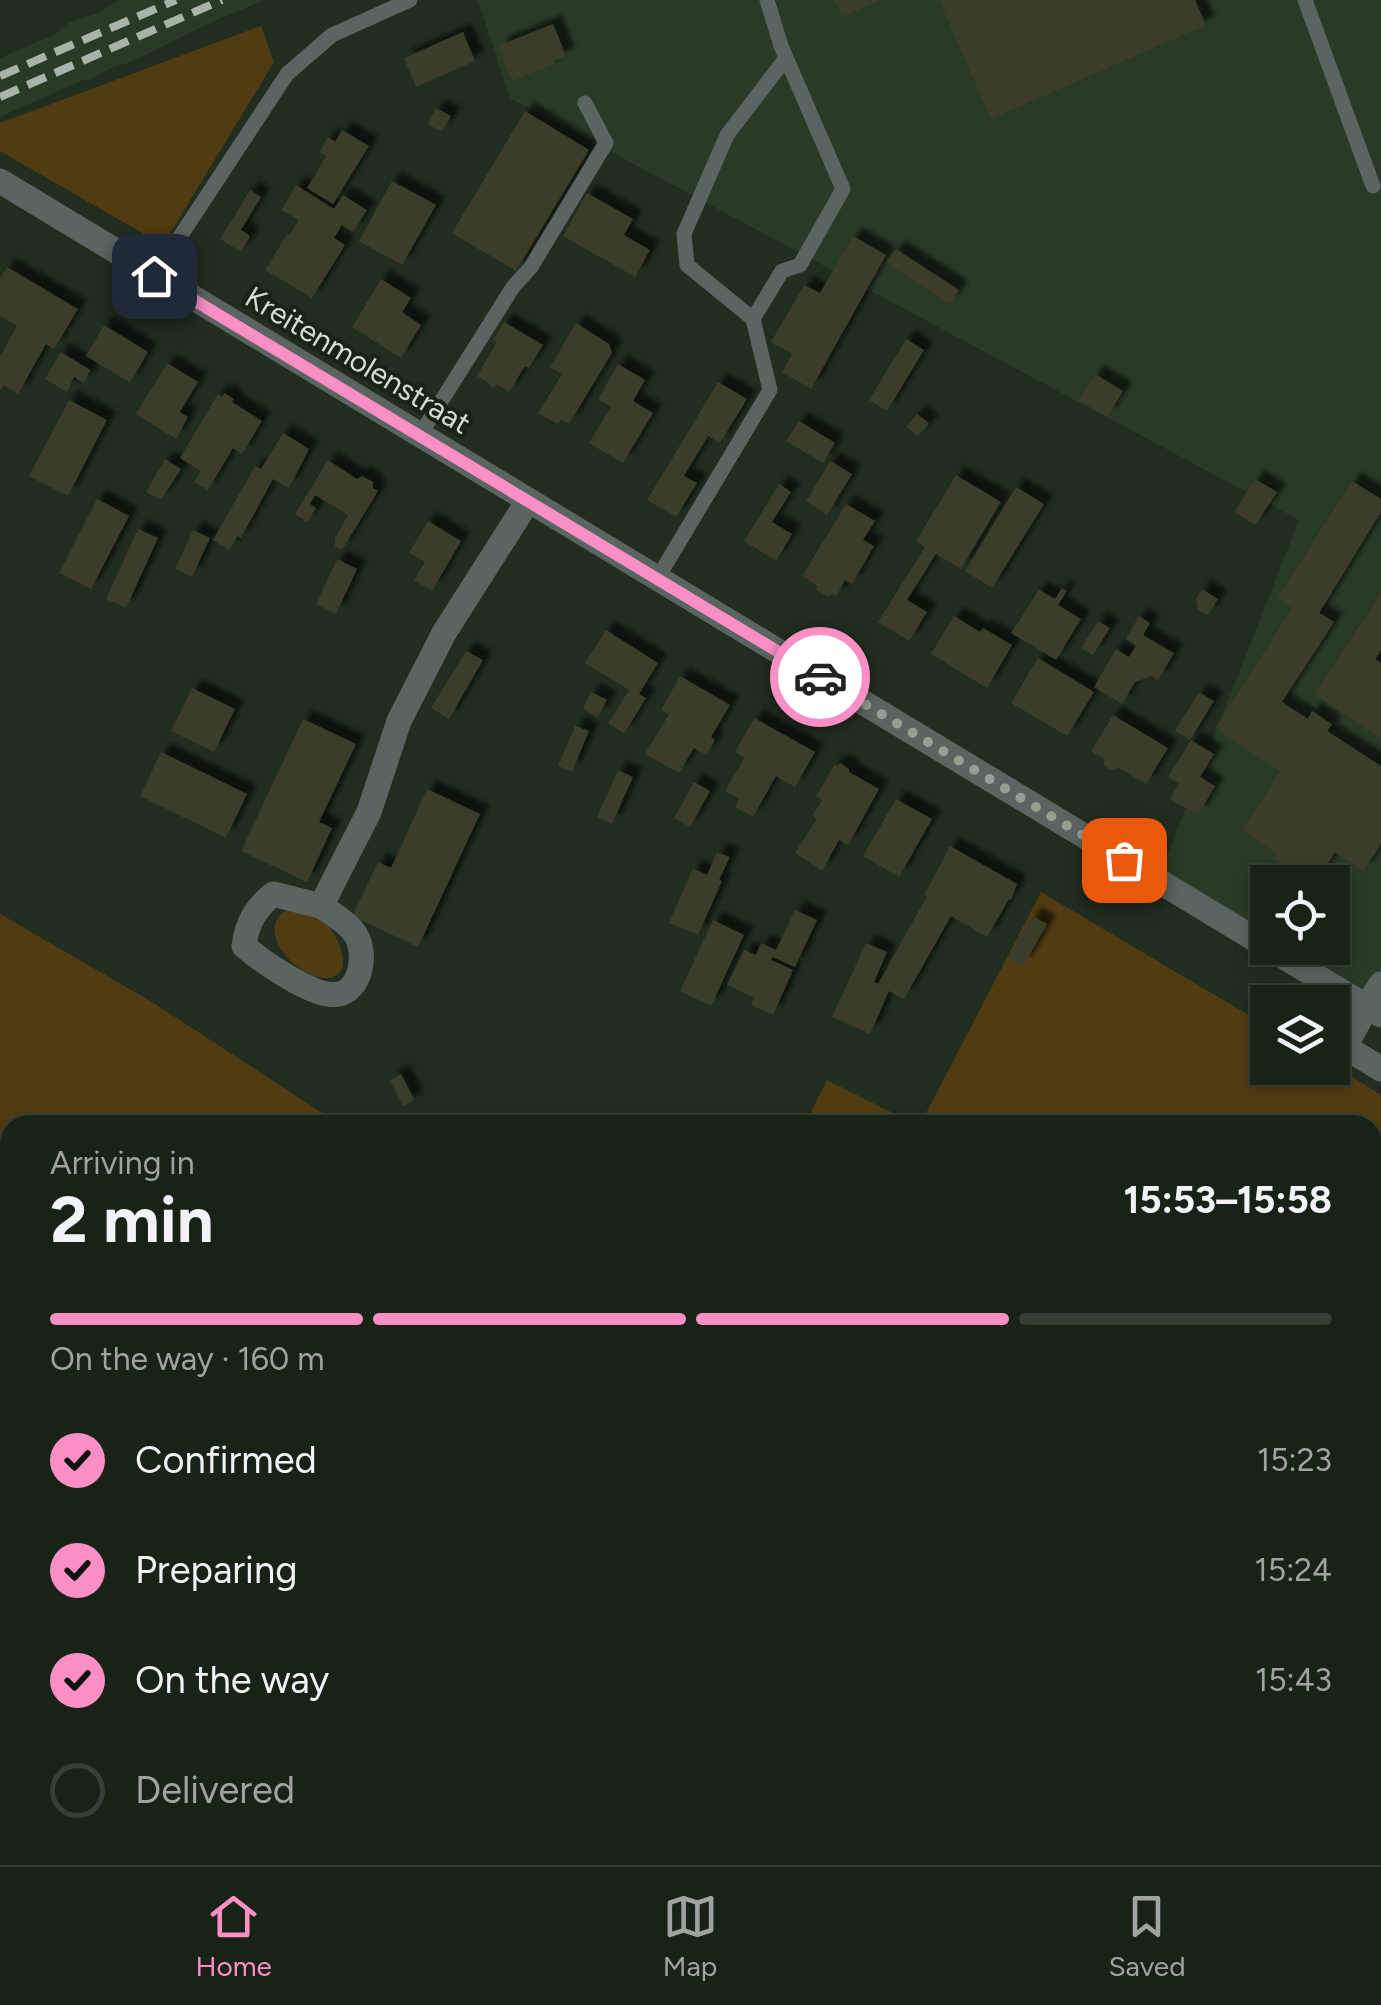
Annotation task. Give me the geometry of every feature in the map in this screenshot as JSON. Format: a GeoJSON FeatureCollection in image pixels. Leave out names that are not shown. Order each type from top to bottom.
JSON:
{"type":"FeatureCollection","features":[{"type":"Feature","properties":{"kind":"street","name":"Kreitenmolenstraat"},"geometry":{"type":"LineString","coordinates":[[0,181],[1250,936]]}},
{"type":"Feature","properties":{"kind":"street"},"geometry":{"type":"LineString","coordinates":[[321,906],[369,812],[399,721],[435,650],[528,502]]}},
{"type":"Feature","properties":{"kind":"street"},"geometry":{"type":"LineString","coordinates":[[273,894],[321,906],[355,932],[361,951],[360,973],[354,987],[342,994],[327,994],[297,981],[244,946],[246,930],[256,909],[273,894]]}},
{"type":"Feature","properties":{"kind":"street","name":"Kreitenmolenstraat"},"geometry":{"type":"LineString","coordinates":[[1298,965],[1374,1010]]}},
{"type":"Feature","properties":{"kind":"street"},"geometry":{"type":"LineString","coordinates":[[1381,984],[1374,1010],[1345,1047],[1381,1069]]}},
{"type":"Feature","properties":{"kind":"lane"},"geometry":{"type":"LineString","coordinates":[[154,276],[287,74],[332,35],[410,0]]}},
{"type":"Feature","properties":{"kind":"lane"},"geometry":{"type":"LineString","coordinates":[[752,319],[782,271],[800,264],[844,189],[786,58],[767,0]]}},
{"type":"Feature","properties":{"kind":"lane"},"geometry":{"type":"LineString","coordinates":[[1305,0],[1374,186]]}},
{"type":"Feature","properties":{"kind":"lane"},"geometry":{"type":"LineString","coordinates":[[658,579],[770,390],[752,319],[687,265],[684,234],[727,134],[786,58]]}},
{"type":"Feature","properties":{"kind":"lane"},"geometry":{"type":"LineString","coordinates":[[420,436],[513,288],[532,267],[606,143],[585,103]]}},
{"type":"Feature","properties":{"kind":"shaded area"},"geometry":{"type":"Polygon","coordinates":[[[119,0],[264,0],[0,117],[0,58],[119,0]]]}},
{"type":"Feature","properties":{"kind":"shaded area"},"geometry":{"type":"Polygon","coordinates":[[[478,0],[1381,0],[1381,1006],[1350,989],[1350,985],[1307,965],[1350,965],[1350,865],[1250,865],[1250,933],[1157,881],[1299,520],[510,98],[478,0]]]}},
{"type":"Feature","properties":{"kind":"shaded area"},"geometry":{"type":"Polygon","coordinates":[[[261,26],[274,62],[163,245],[0,151],[0,123],[261,26]]]}},
{"type":"Feature","properties":{"kind":"shaded area"},"geometry":{"type":"Polygon","coordinates":[[[1041,892],[1250,1016],[1250,1085],[1350,1085],[1350,1076],[1381,1095],[1381,1115],[925,1115],[1041,892]]]}},
{"type":"Feature","properties":{"kind":"shaded area"},"geometry":{"type":"Polygon","coordinates":[[[291,908],[320,918],[332,930],[343,957],[340,972],[333,977],[323,978],[300,969],[281,949],[275,926],[279,916],[291,908]]]}},
{"type":"Feature","properties":{"kind":"shaded area"},"geometry":{"type":"Polygon","coordinates":[[[0,914],[152,1002],[326,1115],[0,1115],[0,914]]]}},
{"type":"Feature","properties":{"kind":"shaded area"},"geometry":{"type":"Polygon","coordinates":[[[827,1080],[897,1115],[809,1115],[827,1080]]]}},
{"type":"Feature","properties":{"kind":"building"},"geometry":{"type":"Polygon","coordinates":[[[834,0],[881,0],[842,17],[834,0]]]}},
{"type":"Feature","properties":{"kind":"building"},"geometry":{"type":"Polygon","coordinates":[[[939,0],[1195,0],[1206,25],[991,119],[939,0]]]}},
{"type":"Feature","properties":{"kind":"building"},"geometry":{"type":"Polygon","coordinates":[[[553,24],[566,56],[512,81],[498,46],[553,24]]]}},
{"type":"Feature","properties":{"kind":"building"},"geometry":{"type":"Polygon","coordinates":[[[463,32],[475,61],[416,87],[404,58],[463,32]]]}},
{"type":"Feature","properties":{"kind":"building"},"geometry":{"type":"Polygon","coordinates":[[[436,108],[451,116],[442,132],[427,124],[436,108]]]}},
{"type":"Feature","properties":{"kind":"building"},"geometry":{"type":"Polygon","coordinates":[[[525,111],[589,150],[516,271],[452,233],[525,111]]]}},
{"type":"Feature","properties":{"kind":"building"},"geometry":{"type":"Polygon","coordinates":[[[342,130],[369,146],[333,204],[307,188],[326,156],[319,152],[328,137],[335,142],[342,130]]]}},
{"type":"Feature","properties":{"kind":"building"},"geometry":{"type":"Polygon","coordinates":[[[392,181],[436,205],[402,265],[359,241],[392,181]]]}},
{"type":"Feature","properties":{"kind":"building"},"geometry":{"type":"Polygon","coordinates":[[[296,185],[334,209],[343,195],[367,210],[353,232],[342,225],[334,238],[345,245],[312,298],[265,270],[299,220],[281,210],[296,185]]]}},
{"type":"Feature","properties":{"kind":"building"},"geometry":{"type":"Polygon","coordinates":[[[250,190],[261,197],[241,230],[250,236],[241,252],[220,239],[250,190]]]}},
{"type":"Feature","properties":{"kind":"building"},"geometry":{"type":"Polygon","coordinates":[[[587,193],[633,219],[624,235],[650,250],[635,277],[563,236],[587,193]]]}},
{"type":"Feature","properties":{"kind":"building"},"geometry":{"type":"Polygon","coordinates":[[[853,236],[886,255],[811,389],[782,372],[792,354],[771,342],[804,285],[820,293],[853,236]]]}},
{"type":"Feature","properties":{"kind":"building"},"geometry":{"type":"Polygon","coordinates":[[[896,249],[959,290],[950,304],[886,263],[896,249]]]}},
{"type":"Feature","properties":{"kind":"building"},"geometry":{"type":"Polygon","coordinates":[[[7,267],[78,309],[54,349],[46,344],[18,394],[3,385],[0,391],[0,356],[17,326],[0,316],[0,278],[7,267]]]}},
{"type":"Feature","properties":{"kind":"building"},"geometry":{"type":"Polygon","coordinates":[[[381,279],[411,298],[402,312],[421,325],[401,358],[352,327],[381,279]]]}},
{"type":"Feature","properties":{"kind":"building"},"geometry":{"type":"Polygon","coordinates":[[[504,322],[543,345],[509,392],[496,384],[493,389],[477,376],[504,322]]]}},
{"type":"Feature","properties":{"kind":"building"},"geometry":{"type":"Polygon","coordinates":[[[576,323],[609,344],[612,353],[569,424],[561,419],[558,424],[538,413],[562,374],[550,367],[576,323]]]}},
{"type":"Feature","properties":{"kind":"building"},"geometry":{"type":"Polygon","coordinates":[[[104,325],[148,352],[130,383],[86,356],[104,325]]]}},
{"type":"Feature","properties":{"kind":"building"},"geometry":{"type":"Polygon","coordinates":[[[906,339],[924,350],[887,411],[869,400],[906,339]]]}},
{"type":"Feature","properties":{"kind":"building"},"geometry":{"type":"Polygon","coordinates":[[[61,352],[90,370],[84,383],[74,377],[67,392],[45,379],[61,352]]]}},
{"type":"Feature","properties":{"kind":"building"},"geometry":{"type":"Polygon","coordinates":[[[167,363],[198,382],[180,412],[188,417],[176,439],[136,414],[167,363]]]}},
{"type":"Feature","properties":{"kind":"building"},"geometry":{"type":"Polygon","coordinates":[[[618,364],[645,380],[633,401],[653,413],[623,463],[589,443],[611,407],[598,399],[618,364]]]}},
{"type":"Feature","properties":{"kind":"building"},"geometry":{"type":"Polygon","coordinates":[[[1095,374],[1123,391],[1107,417],[1079,400],[1095,374]]]}},
{"type":"Feature","properties":{"kind":"building"},"geometry":{"type":"Polygon","coordinates":[[[718,382],[747,399],[720,443],[708,436],[684,476],[697,483],[676,517],[647,500],[718,382]]]}},
{"type":"Feature","properties":{"kind":"building"},"geometry":{"type":"Polygon","coordinates":[[[224,393],[262,421],[242,454],[233,448],[208,490],[194,482],[201,471],[180,458],[218,394],[222,397],[224,393]]]}},
{"type":"Feature","properties":{"kind":"building"},"geometry":{"type":"Polygon","coordinates":[[[69,400],[107,420],[68,496],[29,476],[69,400]]]}},
{"type":"Feature","properties":{"kind":"building"},"geometry":{"type":"Polygon","coordinates":[[[917,414],[929,423],[918,436],[906,427],[917,414]]]}},
{"type":"Feature","properties":{"kind":"building"},"geometry":{"type":"Polygon","coordinates":[[[799,421],[835,443],[823,463],[786,441],[799,421]]]}},
{"type":"Feature","properties":{"kind":"building"},"geometry":{"type":"Polygon","coordinates":[[[283,433],[309,449],[289,488],[273,479],[241,538],[238,536],[229,550],[213,540],[255,466],[261,469],[283,433]]]}},
{"type":"Feature","properties":{"kind":"building"},"geometry":{"type":"Polygon","coordinates":[[[165,459],[181,469],[161,500],[146,492],[165,459]]]}},
{"type":"Feature","properties":{"kind":"building"},"geometry":{"type":"Polygon","coordinates":[[[328,460],[357,479],[362,476],[373,482],[378,491],[342,550],[335,546],[335,538],[348,515],[315,495],[310,504],[316,508],[307,522],[295,514],[328,460]]]}},
{"type":"Feature","properties":{"kind":"building"},"geometry":{"type":"Polygon","coordinates":[[[830,461],[852,474],[827,515],[806,501],[830,461]]]}},
{"type":"Feature","properties":{"kind":"building"},"geometry":{"type":"Polygon","coordinates":[[[956,475],[1001,502],[961,569],[936,554],[907,600],[927,612],[909,641],[878,622],[925,547],[916,541],[956,475]]]}},
{"type":"Feature","properties":{"kind":"building"},"geometry":{"type":"Polygon","coordinates":[[[1255,479],[1277,492],[1255,525],[1234,512],[1255,479]]]}},
{"type":"Feature","properties":{"kind":"building"},"geometry":{"type":"Polygon","coordinates":[[[1352,481],[1381,499],[1381,512],[1319,613],[1334,622],[1282,702],[1308,719],[1312,711],[1332,724],[1327,731],[1381,766],[1381,844],[1363,871],[1335,852],[1327,865],[1284,865],[1273,858],[1276,853],[1242,830],[1280,771],[1215,728],[1292,608],[1277,598],[1352,481]]]}},
{"type":"Feature","properties":{"kind":"building"},"geometry":{"type":"Polygon","coordinates":[[[779,484],[791,492],[772,522],[792,534],[776,561],[744,541],[779,484]]]}},
{"type":"Feature","properties":{"kind":"building"},"geometry":{"type":"Polygon","coordinates":[[[1016,487],[1044,504],[992,588],[965,571],[1016,487]]]}},
{"type":"Feature","properties":{"kind":"building"},"geometry":{"type":"Polygon","coordinates":[[[97,499],[129,516],[91,589],[59,573],[97,499]]]}},
{"type":"Feature","properties":{"kind":"building"},"geometry":{"type":"Polygon","coordinates":[[[846,504],[875,521],[863,540],[874,546],[852,584],[845,580],[836,597],[828,597],[802,576],[846,504]]]}},
{"type":"Feature","properties":{"kind":"building"},"geometry":{"type":"Polygon","coordinates":[[[428,521],[461,541],[432,591],[414,580],[425,562],[409,553],[428,521]]]}},
{"type":"Feature","properties":{"kind":"building"},"geometry":{"type":"Polygon","coordinates":[[[138,529],[158,538],[126,608],[106,599],[138,529]]]}},
{"type":"Feature","properties":{"kind":"building"},"geometry":{"type":"Polygon","coordinates":[[[193,530],[210,538],[192,577],[175,569],[193,530]]]}},
{"type":"Feature","properties":{"kind":"building"},"geometry":{"type":"Polygon","coordinates":[[[337,559],[357,569],[336,614],[316,604],[337,559]]]}},
{"type":"Feature","properties":{"kind":"building"},"geometry":{"type":"Polygon","coordinates":[[[1062,588],[1067,591],[1058,605],[1081,619],[1056,660],[1011,633],[1039,590],[1055,599],[1062,588]]]}},
{"type":"Feature","properties":{"kind":"building"},"geometry":{"type":"Polygon","coordinates":[[[1202,589],[1218,599],[1208,615],[1198,610],[1196,599],[1202,589]]]}},
{"type":"Feature","properties":{"kind":"building"},"geometry":{"type":"Polygon","coordinates":[[[1381,593],[1381,650],[1375,659],[1381,663],[1381,738],[1314,694],[1381,593]]]}},
{"type":"Feature","properties":{"kind":"building"},"geometry":{"type":"Polygon","coordinates":[[[954,616],[1012,645],[987,688],[931,654],[954,616]]]}},
{"type":"Feature","properties":{"kind":"building"},"geometry":{"type":"Polygon","coordinates":[[[1139,616],[1150,623],[1143,635],[1174,653],[1158,680],[1152,676],[1135,682],[1122,704],[1094,687],[1116,649],[1129,657],[1136,646],[1126,639],[1139,616]]]}},
{"type":"Feature","properties":{"kind":"building"},"geometry":{"type":"Polygon","coordinates":[[[1098,621],[1110,628],[1093,655],[1081,648],[1098,621]]]}},
{"type":"Feature","properties":{"kind":"building"},"geometry":{"type":"Polygon","coordinates":[[[606,630],[658,663],[639,694],[646,698],[624,734],[608,723],[629,690],[585,663],[606,630]]]}},
{"type":"Feature","properties":{"kind":"building"},"geometry":{"type":"Polygon","coordinates":[[[466,651],[483,660],[449,719],[431,708],[466,651]]]}},
{"type":"Feature","properties":{"kind":"building"},"geometry":{"type":"Polygon","coordinates":[[[1038,658],[1094,692],[1067,736],[1011,703],[1038,658]]]}},
{"type":"Feature","properties":{"kind":"building"},"geometry":{"type":"Polygon","coordinates":[[[680,676],[730,705],[711,737],[715,740],[706,755],[694,748],[679,773],[645,754],[669,714],[661,710],[680,676]]]}},
{"type":"Feature","properties":{"kind":"building"},"geometry":{"type":"Polygon","coordinates":[[[192,688],[235,709],[214,752],[171,731],[192,688]]]}},
{"type":"Feature","properties":{"kind":"building"},"geometry":{"type":"Polygon","coordinates":[[[591,692],[607,700],[598,717],[583,709],[591,692]]]}},
{"type":"Feature","properties":{"kind":"building"},"geometry":{"type":"Polygon","coordinates":[[[1199,692],[1214,701],[1190,740],[1175,731],[1199,692]]]}},
{"type":"Feature","properties":{"kind":"building"},"geometry":{"type":"Polygon","coordinates":[[[1113,715],[1168,748],[1146,784],[1119,768],[1111,770],[1104,766],[1104,759],[1091,751],[1113,715]]]}},
{"type":"Feature","properties":{"kind":"building"},"geometry":{"type":"Polygon","coordinates":[[[754,718],[815,752],[795,787],[776,776],[753,817],[735,807],[739,799],[725,791],[744,758],[735,752],[754,718]]]}},
{"type":"Feature","properties":{"kind":"building"},"geometry":{"type":"Polygon","coordinates":[[[303,719],[356,744],[319,822],[332,828],[307,882],[241,851],[303,719]]]}},
{"type":"Feature","properties":{"kind":"building"},"geometry":{"type":"Polygon","coordinates":[[[575,726],[589,731],[572,772],[558,766],[575,726]]]}},
{"type":"Feature","properties":{"kind":"building"},"geometry":{"type":"Polygon","coordinates":[[[1191,740],[1214,754],[1200,777],[1215,786],[1198,815],[1170,799],[1179,784],[1168,777],[1191,740]]]}},
{"type":"Feature","properties":{"kind":"building"},"geometry":{"type":"Polygon","coordinates":[[[161,752],[247,794],[226,838],[140,796],[161,752]]]}},
{"type":"Feature","properties":{"kind":"building"},"geometry":{"type":"Polygon","coordinates":[[[840,763],[879,789],[848,845],[839,840],[822,871],[795,853],[817,819],[812,816],[822,800],[816,796],[835,764],[840,763]]]}},
{"type":"Feature","properties":{"kind":"building"},"geometry":{"type":"Polygon","coordinates":[[[618,770],[633,777],[612,824],[597,817],[618,770]]]}},
{"type":"Feature","properties":{"kind":"building"},"geometry":{"type":"Polygon","coordinates":[[[694,782],[710,791],[690,827],[674,818],[694,782]]]}},
{"type":"Feature","properties":{"kind":"building"},"geometry":{"type":"Polygon","coordinates":[[[427,789],[480,814],[418,947],[352,916],[378,862],[391,868],[427,789]]]}},
{"type":"Feature","properties":{"kind":"building"},"geometry":{"type":"Polygon","coordinates":[[[896,799],[932,819],[899,877],[863,856],[896,799]]]}},
{"type":"Feature","properties":{"kind":"building"},"geometry":{"type":"Polygon","coordinates":[[[950,846],[1017,884],[987,937],[951,916],[904,999],[889,991],[870,1034],[832,1017],[866,943],[887,952],[874,982],[878,984],[950,846]]]}},
{"type":"Feature","properties":{"kind":"building"},"geometry":{"type":"Polygon","coordinates":[[[717,852],[730,857],[698,935],[669,923],[693,868],[707,875],[717,852]]]}},
{"type":"Feature","properties":{"kind":"building"},"geometry":{"type":"Polygon","coordinates":[[[795,910],[817,920],[795,967],[773,957],[771,960],[793,970],[773,1015],[751,1005],[754,998],[727,985],[744,950],[756,955],[761,943],[776,950],[795,910]]]}},
{"type":"Feature","properties":{"kind":"building"},"geometry":{"type":"Polygon","coordinates":[[[1032,916],[1047,924],[1023,966],[1008,958],[1032,916]]]}},
{"type":"Feature","properties":{"kind":"building"},"geometry":{"type":"Polygon","coordinates":[[[713,920],[744,935],[711,1006],[680,991],[713,920]]]}},
{"type":"Feature","properties":{"kind":"building"},"geometry":{"type":"Polygon","coordinates":[[[401,1074],[414,1100],[403,1106],[390,1080],[401,1074]]]}},
{"type":"Feature","properties":{"kind":"railway"},"geometry":{"type":"LineString","coordinates":[[0,76],[176,0]]}},
{"type":"Feature","properties":{"kind":"railway"},"geometry":{"type":"LineString","coordinates":[[0,97],[222,0]]}},
{"type":"Feature","properties":{"kind":"way so far"},"geometry":{"type":"LineString","coordinates":[[820,677],[1124,860]]}},
{"type":"Feature","properties":{"kind":"route"},"geometry":{"type":"LineString","coordinates":[[154,276],[820,677]]}}]}
